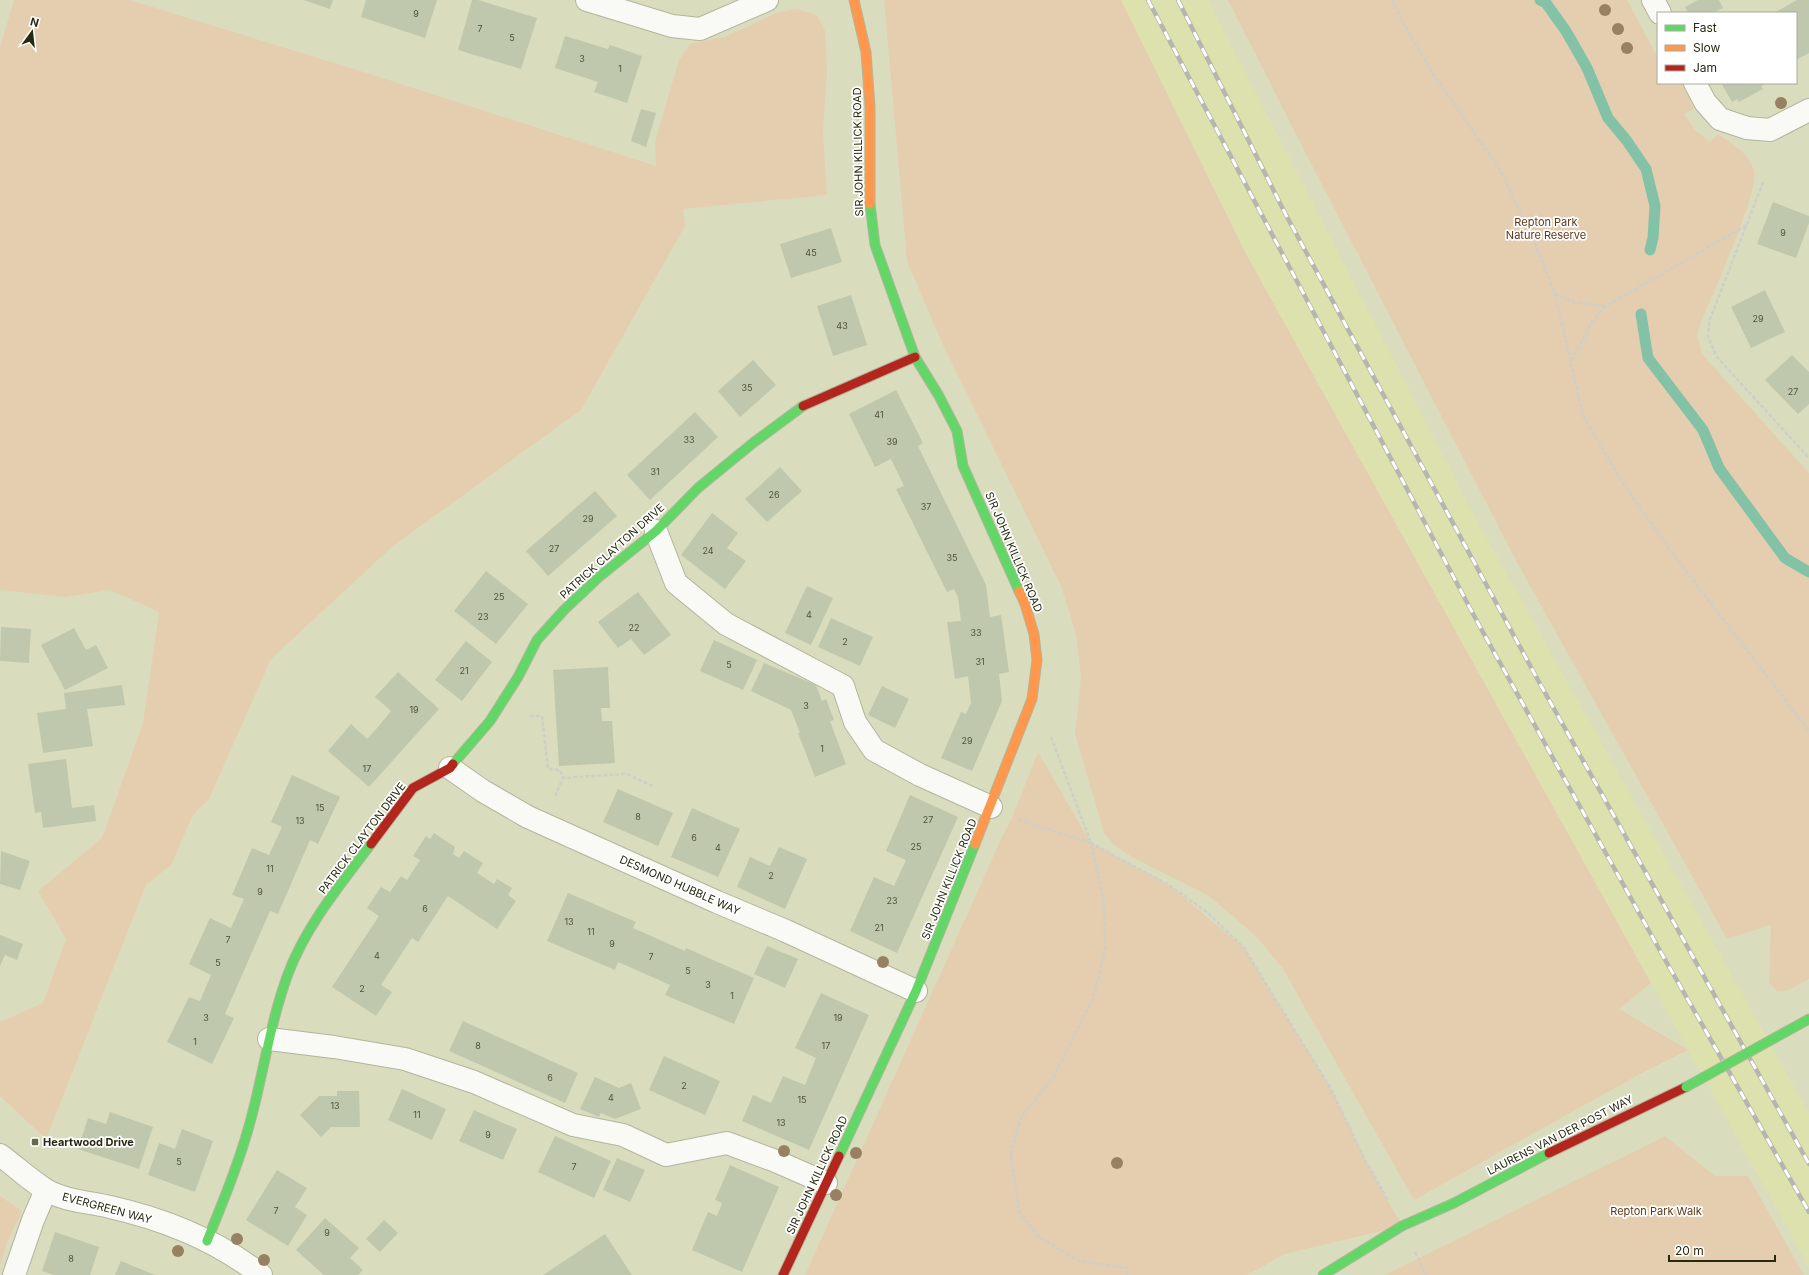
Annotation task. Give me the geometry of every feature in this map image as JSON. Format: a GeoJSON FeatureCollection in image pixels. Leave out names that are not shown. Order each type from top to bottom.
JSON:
{"type":"FeatureCollection","features":[{"type":"Feature","properties":{"kind":"street"},"geometry":{"type":"LineString","coordinates":[[587,0],[672,26],[700,29],[767,0]]}},
{"type":"Feature","properties":{"kind":"street","name":"SIR JOHN KILLICK ROAD"},"geometry":{"type":"LineString","coordinates":[[783,1275],[916,991],[1025,720],[1032,699],[1037,660],[1034,634],[1025,604],[963,466],[956,431],[939,396],[915,357],[883,269],[876,245],[870,212],[870,107],[866,52],[854,0]]}},
{"type":"Feature","properties":{"kind":"street"},"geometry":{"type":"LineString","coordinates":[[1653,0],[1659,12]]}},
{"type":"Feature","properties":{"kind":"street"},"geometry":{"type":"LineString","coordinates":[[1696,84],[1705,102],[1720,119],[1747,128],[1770,130],[1809,110]]}},
{"type":"Feature","properties":{"kind":"street","name":"PATRICK CLAYTON DRIVE"},"geometry":{"type":"LineString","coordinates":[[207,1241],[237,1166],[254,1107],[269,1039],[288,974],[306,936],[329,900],[413,788],[450,768],[490,721],[518,677],[537,640],[564,610],[599,577],[656,531],[698,488],[752,443],[806,404],[915,357]]}},
{"type":"Feature","properties":{"kind":"street"},"geometry":{"type":"LineString","coordinates":[[656,531],[676,583],[726,624],[844,686],[856,722],[874,750],[920,775],[991,807]]}},
{"type":"Feature","properties":{"kind":"street","name":"DESMOND HUBBLE WAY"},"geometry":{"type":"LineString","coordinates":[[450,768],[484,791],[543,824],[786,931],[916,991]]}},
{"type":"Feature","properties":{"kind":"street","name":"LAURENS VAN DER POST WAY"},"geometry":{"type":"LineString","coordinates":[[1323,1275],[1402,1226],[1454,1203],[1567,1143],[1686,1087],[1809,1019]]}},
{"type":"Feature","properties":{"kind":"street"},"geometry":{"type":"LineString","coordinates":[[269,1039],[334,1047],[405,1059],[474,1082],[573,1125],[623,1135],[666,1155],[727,1143],[773,1160],[826,1183]]}},
{"type":"Feature","properties":{"kind":"street","name":"EVERGREEN WAY"},"geometry":{"type":"LineString","coordinates":[[0,1155],[46,1190],[74,1200],[110,1207],[145,1217],[207,1241],[246,1263],[261,1275]]}},
{"type":"Feature","properties":{"kind":"street"},"geometry":{"type":"LineString","coordinates":[[14,1275],[33,1220],[46,1190]]}},
{"type":"Feature","properties":{"kind":"path"},"geometry":{"type":"LineString","coordinates":[[1392,0],[1401,19],[1432,72],[1500,170],[1532,236],[1555,294],[1583,416],[1626,488],[1673,554],[1809,731]]}},
{"type":"Feature","properties":{"kind":"path"},"geometry":{"type":"LineString","coordinates":[[1763,182],[1709,322],[1708,336],[1716,356],[1809,458]]}},
{"type":"Feature","properties":{"kind":"path"},"geometry":{"type":"LineString","coordinates":[[1571,360],[1592,322],[1606,306],[1748,224]]}},
{"type":"Feature","properties":{"kind":"path"},"geometry":{"type":"LineString","coordinates":[[1555,294],[1574,302],[1606,306]]}},
{"type":"Feature","properties":{"kind":"path"},"geometry":{"type":"LineString","coordinates":[[490,721],[524,716],[542,716],[548,769],[560,770],[563,778],[543,824]]}},
{"type":"Feature","properties":{"kind":"path"},"geometry":{"type":"LineString","coordinates":[[1025,720],[1049,731],[1092,843],[1104,902],[1104,950],[1093,998],[1052,1079],[1020,1117],[1011,1153],[1019,1212],[1039,1237],[1079,1261],[1127,1268],[1128,1275]]}},
{"type":"Feature","properties":{"kind":"path"},"geometry":{"type":"LineString","coordinates":[[563,778],[627,774],[653,786]]}},
{"type":"Feature","properties":{"kind":"path"},"geometry":{"type":"LineString","coordinates":[[991,807],[1012,818],[1092,843],[1169,886],[1208,913],[1244,948],[1331,1089],[1366,1162],[1402,1226]]}},
{"type":"Feature","properties":{"kind":"shaded area"},"geometry":{"type":"Polygon","coordinates":[[[1120,0],[1208,0],[1472,512],[1809,1113],[1809,1267],[1246,254],[1120,0]]]}},
{"type":"Feature","properties":{"kind":"green space"},"geometry":{"type":"Polygon","coordinates":[[[14,0],[130,0],[367,73],[656,166],[655,141],[679,60],[690,44],[727,36],[779,12],[796,9],[817,15],[825,31],[827,72],[823,131],[827,195],[683,209],[685,226],[581,410],[393,546],[271,659],[209,799],[193,815],[171,865],[146,885],[46,1139],[0,1096],[0,1022],[43,1003],[66,939],[38,891],[102,838],[143,723],[159,612],[110,590],[65,597],[0,590],[0,47],[14,0]]]}},
{"type":"Feature","properties":{"kind":"green space"},"geometry":{"type":"Polygon","coordinates":[[[884,0],[1121,0],[1246,254],[1651,983],[1619,1009],[1688,1050],[1642,1073],[1414,1200],[1283,969],[1257,937],[1209,896],[1132,857],[1114,845],[1104,833],[1075,734],[1081,677],[1076,634],[1061,586],[942,343],[907,261],[884,0]]]}},
{"type":"Feature","properties":{"kind":"green space","name":"Repton Park Nature Reserve"},"geometry":{"type":"Polygon","coordinates":[[[1228,0],[1627,0],[1657,56],[1657,84],[1684,84],[1694,109],[1684,114],[1695,130],[1710,142],[1718,134],[1739,149],[1752,164],[1754,170],[1754,182],[1742,223],[1697,333],[1702,354],[1809,473],[1809,979],[1789,990],[1777,991],[1769,983],[1771,925],[1727,939],[1514,557],[1228,0]]]}},
{"type":"Feature","properties":{"kind":"green space"},"geometry":{"type":"Polygon","coordinates":[[[1038,752],[1091,843],[1169,885],[1244,948],[1331,1089],[1366,1162],[1402,1226],[1285,1254],[1247,1275],[805,1275],[1002,837],[1012,818],[1038,752]]]}},
{"type":"Feature","properties":{"kind":"green space","name":"Repton Park Walk"},"geometry":{"type":"Polygon","coordinates":[[[1665,1136],[1715,1176],[1748,1176],[1804,1275],[1385,1275],[1665,1136]]]}},
{"type":"Feature","properties":{"kind":"green space"},"geometry":{"type":"Polygon","coordinates":[[[0,1196],[22,1211],[7,1243],[0,1266],[0,1196]]]}},
{"type":"Feature","properties":{"kind":"building"},"geometry":{"type":"Polygon","coordinates":[[[304,0],[333,0],[330,9],[304,0]]]}},
{"type":"Feature","properties":{"kind":"building"},"geometry":{"type":"Polygon","coordinates":[[[366,0],[437,0],[425,38],[361,17],[366,0]]]}},
{"type":"Feature","properties":{"kind":"building"},"geometry":{"type":"Polygon","coordinates":[[[472,0],[478,0],[537,18],[521,69],[458,50],[472,0]]]}},
{"type":"Feature","properties":{"kind":"building"},"geometry":{"type":"Polygon","coordinates":[[[1698,0],[1719,0],[1723,8],[1715,12],[1688,12],[1685,7],[1698,0]]]}},
{"type":"Feature","properties":{"kind":"building"},"geometry":{"type":"Polygon","coordinates":[[[1797,0],[1809,0],[1809,53],[1797,59],[1797,12],[1776,12],[1797,0]]]}},
{"type":"Feature","properties":{"kind":"building"},"geometry":{"type":"Polygon","coordinates":[[[565,36],[608,49],[610,45],[642,56],[627,103],[594,92],[598,82],[555,68],[565,36]]]}},
{"type":"Feature","properties":{"kind":"building"},"geometry":{"type":"Polygon","coordinates":[[[1722,84],[1765,84],[1761,86],[1763,89],[1739,102],[1737,99],[1732,102],[1722,84]]]}},
{"type":"Feature","properties":{"kind":"building"},"geometry":{"type":"Polygon","coordinates":[[[641,109],[656,113],[646,147],[631,141],[641,109]]]}},
{"type":"Feature","properties":{"kind":"building"},"geometry":{"type":"Polygon","coordinates":[[[1773,202],[1809,216],[1809,223],[1796,258],[1757,244],[1773,202]]]}},
{"type":"Feature","properties":{"kind":"building"},"geometry":{"type":"Polygon","coordinates":[[[831,228],[842,262],[791,278],[780,244],[831,228]]]}},
{"type":"Feature","properties":{"kind":"building"},"geometry":{"type":"Polygon","coordinates":[[[1765,290],[1785,332],[1751,348],[1731,307],[1765,290]]]}},
{"type":"Feature","properties":{"kind":"building"},"geometry":{"type":"Polygon","coordinates":[[[851,295],[867,345],[833,356],[817,306],[851,295]]]}},
{"type":"Feature","properties":{"kind":"building"},"geometry":{"type":"Polygon","coordinates":[[[1792,355],[1809,372],[1809,404],[1798,414],[1765,380],[1792,355]]]}},
{"type":"Feature","properties":{"kind":"building"},"geometry":{"type":"Polygon","coordinates":[[[753,360],[776,385],[740,417],[718,391],[753,360]]]}},
{"type":"Feature","properties":{"kind":"building"},"geometry":{"type":"Polygon","coordinates":[[[896,390],[923,443],[918,446],[986,585],[990,617],[1001,615],[1009,672],[999,674],[1002,701],[972,771],[941,758],[961,712],[966,714],[971,703],[968,676],[955,679],[947,622],[961,621],[958,597],[954,589],[947,592],[896,489],[904,486],[891,459],[875,467],[849,414],[896,390]]]}},
{"type":"Feature","properties":{"kind":"building"},"geometry":{"type":"Polygon","coordinates":[[[695,412],[718,437],[650,500],[627,475],[695,412]]]}},
{"type":"Feature","properties":{"kind":"building"},"geometry":{"type":"Polygon","coordinates":[[[780,467],[802,491],[767,522],[745,499],[780,467]]]}},
{"type":"Feature","properties":{"kind":"building"},"geometry":{"type":"Polygon","coordinates":[[[595,491],[617,516],[548,576],[526,551],[595,491]]]}},
{"type":"Feature","properties":{"kind":"building"},"geometry":{"type":"Polygon","coordinates":[[[712,513],[738,533],[727,548],[746,561],[725,589],[681,555],[712,513]]]}},
{"type":"Feature","properties":{"kind":"building"},"geometry":{"type":"Polygon","coordinates":[[[486,571],[528,604],[496,644],[454,611],[486,571]]]}},
{"type":"Feature","properties":{"kind":"building"},"geometry":{"type":"Polygon","coordinates":[[[807,586],[833,598],[811,645],[785,633],[807,586]]]}},
{"type":"Feature","properties":{"kind":"building"},"geometry":{"type":"Polygon","coordinates":[[[638,592],[671,635],[644,655],[631,639],[618,648],[598,622],[638,592]]]}},
{"type":"Feature","properties":{"kind":"building"},"geometry":{"type":"Polygon","coordinates":[[[831,618],[873,637],[860,666],[818,647],[831,618]]]}},
{"type":"Feature","properties":{"kind":"building"},"geometry":{"type":"Polygon","coordinates":[[[1,627],[31,629],[29,663],[0,661],[1,627]]]}},
{"type":"Feature","properties":{"kind":"building"},"geometry":{"type":"Polygon","coordinates":[[[74,628],[86,650],[96,645],[108,668],[65,690],[41,645],[74,628]]]}},
{"type":"Feature","properties":{"kind":"building"},"geometry":{"type":"Polygon","coordinates":[[[714,640],[757,660],[743,690],[700,671],[714,640]]]}},
{"type":"Feature","properties":{"kind":"building"},"geometry":{"type":"Polygon","coordinates":[[[466,641],[492,662],[462,701],[435,680],[466,641]]]}},
{"type":"Feature","properties":{"kind":"building"},"geometry":{"type":"Polygon","coordinates":[[[764,663],[816,685],[822,701],[826,699],[834,720],[830,721],[846,764],[815,777],[791,710],[751,691],[764,663]]]}},
{"type":"Feature","properties":{"kind":"building"},"geometry":{"type":"Polygon","coordinates":[[[608,667],[610,708],[601,708],[602,721],[612,721],[615,763],[559,766],[553,670],[608,667]]]}},
{"type":"Feature","properties":{"kind":"building"},"geometry":{"type":"Polygon","coordinates":[[[398,672],[439,709],[369,787],[328,751],[351,724],[367,739],[378,727],[391,711],[375,697],[398,672]]]}},
{"type":"Feature","properties":{"kind":"building"},"geometry":{"type":"Polygon","coordinates":[[[122,685],[125,705],[87,709],[93,746],[43,753],[37,713],[66,709],[64,693],[122,685]]]}},
{"type":"Feature","properties":{"kind":"building"},"geometry":{"type":"Polygon","coordinates":[[[882,686],[909,699],[895,728],[868,715],[882,686]]]}},
{"type":"Feature","properties":{"kind":"building"},"geometry":{"type":"Polygon","coordinates":[[[66,759],[72,808],[94,805],[96,821],[43,828],[41,812],[35,813],[28,764],[66,759]]]}},
{"type":"Feature","properties":{"kind":"building"},"geometry":{"type":"Polygon","coordinates":[[[292,775],[340,797],[318,844],[310,840],[278,914],[270,911],[225,1014],[234,1018],[212,1064],[167,1042],[189,997],[200,1001],[211,975],[189,964],[210,918],[231,928],[244,899],[232,895],[252,848],[269,855],[282,827],[271,822],[292,775]]]}},
{"type":"Feature","properties":{"kind":"building"},"geometry":{"type":"Polygon","coordinates":[[[618,789],[673,813],[658,846],[603,822],[618,789]]]}},
{"type":"Feature","properties":{"kind":"building"},"geometry":{"type":"Polygon","coordinates":[[[910,795],[958,817],[897,953],[850,931],[874,877],[894,886],[906,860],[886,851],[910,795]]]}},
{"type":"Feature","properties":{"kind":"building"},"geometry":{"type":"Polygon","coordinates":[[[692,808],[740,829],[718,877],[671,857],[692,808]]]}},
{"type":"Feature","properties":{"kind":"building"},"geometry":{"type":"Polygon","coordinates":[[[434,833],[455,847],[453,854],[459,858],[464,851],[483,863],[477,873],[494,884],[497,879],[512,888],[508,895],[516,901],[497,929],[448,896],[418,942],[412,938],[381,985],[392,992],[376,1016],[332,987],[379,916],[367,908],[381,887],[390,892],[401,876],[407,880],[420,860],[413,856],[426,836],[430,839],[434,833]]]}},
{"type":"Feature","properties":{"kind":"building"},"geometry":{"type":"Polygon","coordinates":[[[779,847],[807,859],[785,909],[737,887],[750,857],[770,866],[779,847]]]}},
{"type":"Feature","properties":{"kind":"building"},"geometry":{"type":"Polygon","coordinates":[[[1,851],[30,861],[20,890],[0,884],[1,851]]]}},
{"type":"Feature","properties":{"kind":"building"},"geometry":{"type":"Polygon","coordinates":[[[568,893],[636,922],[633,928],[685,951],[686,948],[754,978],[734,1024],[665,995],[670,985],[618,962],[615,970],[547,941],[568,893]]]}},
{"type":"Feature","properties":{"kind":"building"},"geometry":{"type":"Polygon","coordinates":[[[0,935],[23,944],[17,960],[5,955],[0,966],[0,935]]]}},
{"type":"Feature","properties":{"kind":"building"},"geometry":{"type":"Polygon","coordinates":[[[767,946],[798,959],[785,988],[754,974],[767,946]]]}},
{"type":"Feature","properties":{"kind":"building"},"geometry":{"type":"Polygon","coordinates":[[[821,993],[869,1015],[809,1150],[742,1121],[753,1095],[771,1103],[783,1076],[805,1085],[816,1058],[795,1048],[821,993]]]}},
{"type":"Feature","properties":{"kind":"building"},"geometry":{"type":"Polygon","coordinates":[[[463,1021],[578,1073],[565,1103],[449,1051],[463,1021]]]}},
{"type":"Feature","properties":{"kind":"building"},"geometry":{"type":"Polygon","coordinates":[[[664,1056],[720,1081],[705,1115],[649,1090],[664,1056]]]}},
{"type":"Feature","properties":{"kind":"building"},"geometry":{"type":"Polygon","coordinates":[[[595,1077],[619,1088],[631,1083],[641,1109],[615,1119],[601,1113],[599,1117],[580,1109],[595,1077]]]}},
{"type":"Feature","properties":{"kind":"building"},"geometry":{"type":"Polygon","coordinates":[[[402,1089],[446,1109],[432,1140],[388,1120],[402,1089]]]}},
{"type":"Feature","properties":{"kind":"building"},"geometry":{"type":"Polygon","coordinates":[[[337,1091],[359,1091],[360,1127],[331,1127],[321,1137],[300,1115],[319,1096],[337,1096],[337,1091]]]}},
{"type":"Feature","properties":{"kind":"building"},"geometry":{"type":"Polygon","coordinates":[[[474,1110],[517,1129],[503,1160],[459,1141],[474,1110]]]}},
{"type":"Feature","properties":{"kind":"building"},"geometry":{"type":"Polygon","coordinates":[[[110,1112],[153,1127],[139,1169],[78,1149],[88,1118],[106,1124],[110,1112]]]}},
{"type":"Feature","properties":{"kind":"building"},"geometry":{"type":"Polygon","coordinates":[[[182,1129],[213,1141],[195,1192],[148,1175],[159,1143],[175,1149],[182,1129]]]}},
{"type":"Feature","properties":{"kind":"building"},"geometry":{"type":"Polygon","coordinates":[[[555,1136],[611,1161],[594,1198],[538,1172],[555,1136]]]}},
{"type":"Feature","properties":{"kind":"building"},"geometry":{"type":"Polygon","coordinates":[[[617,1158],[645,1170],[630,1202],[603,1190],[617,1158]]]}},
{"type":"Feature","properties":{"kind":"building"},"geometry":{"type":"Polygon","coordinates":[[[730,1165],[779,1187],[742,1272],[692,1250],[708,1212],[717,1216],[722,1203],[715,1200],[730,1165]]]}},
{"type":"Feature","properties":{"kind":"building"},"geometry":{"type":"Polygon","coordinates":[[[277,1170],[307,1188],[295,1207],[307,1215],[288,1246],[246,1220],[277,1170]]]}},
{"type":"Feature","properties":{"kind":"building"},"geometry":{"type":"Polygon","coordinates":[[[325,1218],[359,1248],[350,1258],[363,1270],[358,1275],[324,1275],[296,1250],[325,1218]]]}},
{"type":"Feature","properties":{"kind":"building"},"geometry":{"type":"Polygon","coordinates":[[[384,1220],[398,1233],[380,1252],[366,1239],[384,1220]]]}},
{"type":"Feature","properties":{"kind":"building"},"geometry":{"type":"Polygon","coordinates":[[[55,1232],[99,1247],[90,1275],[54,1275],[42,1271],[55,1232]]]}},
{"type":"Feature","properties":{"kind":"building"},"geometry":{"type":"Polygon","coordinates":[[[605,1234],[632,1275],[543,1275],[605,1234]]]}},
{"type":"Feature","properties":{"kind":"building"},"geometry":{"type":"Polygon","coordinates":[[[121,1261],[155,1275],[115,1275],[121,1261]]]}},
{"type":"Feature","properties":{"kind":"waterway"},"geometry":{"type":"LineString","coordinates":[[1540,0],[1546,3],[1566,31],[1587,68],[1608,118],[1627,141],[1646,169],[1655,206],[1653,238],[1650,250]]}},
{"type":"Feature","properties":{"kind":"waterway"},"geometry":{"type":"LineString","coordinates":[[1641,314],[1648,358],[1703,430],[1719,468],[1785,558],[1809,572]]}},
{"type":"Feature","properties":{"kind":"railway"},"geometry":{"type":"LineString","coordinates":[[1148,0],[1479,625],[1663,956],[1809,1212]]}},
{"type":"Feature","properties":{"kind":"railway"},"geometry":{"type":"LineString","coordinates":[[1178,0],[1286,215],[1539,682],[1809,1164]]}},
{"type":"Feature","properties":{"kind":"traffic: fast"},"geometry":{"type":"LineString","coordinates":[[870,204],[875,245],[915,357],[939,396],[957,431],[963,466],[1019,591]]}},
{"type":"Feature","properties":{"kind":"traffic: fast"},"geometry":{"type":"LineString","coordinates":[[453,764],[490,721],[518,677],[537,640],[564,610],[599,577],[656,531],[698,488],[753,443],[803,406]]}},
{"type":"Feature","properties":{"kind":"traffic: fast"},"geometry":{"type":"LineString","coordinates":[[207,1241],[245,1141],[273,1023],[282,990],[295,956],[325,906],[371,844]]}},
{"type":"Feature","properties":{"kind":"traffic: fast"},"geometry":{"type":"LineString","coordinates":[[839,1156],[916,991],[975,844]]}},
{"type":"Feature","properties":{"kind":"traffic: fast"},"geometry":{"type":"LineString","coordinates":[[1789,1030],[1809,1019]]}},
{"type":"Feature","properties":{"kind":"traffic: fast"},"geometry":{"type":"LineString","coordinates":[[1686,1087],[1789,1030]]}},
{"type":"Feature","properties":{"kind":"traffic: fast"},"geometry":{"type":"LineString","coordinates":[[1323,1275],[1402,1226],[1454,1203],[1549,1153]]}},
{"type":"Feature","properties":{"kind":"traffic: slow"},"geometry":{"type":"LineString","coordinates":[[854,0],[866,52],[870,107],[870,204]]}},
{"type":"Feature","properties":{"kind":"traffic: slow"},"geometry":{"type":"LineString","coordinates":[[975,844],[1032,699],[1037,660],[1034,634],[1025,604],[1019,591]]}},
{"type":"Feature","properties":{"kind":"traffic: jam"},"geometry":{"type":"LineString","coordinates":[[803,406],[915,357]]}},
{"type":"Feature","properties":{"kind":"traffic: jam"},"geometry":{"type":"LineString","coordinates":[[371,844],[413,788],[450,768],[453,764]]}},
{"type":"Feature","properties":{"kind":"traffic: jam"},"geometry":{"type":"LineString","coordinates":[[1549,1153],[1686,1087]]}},
{"type":"Feature","properties":{"kind":"traffic: jam"},"geometry":{"type":"LineString","coordinates":[[783,1275],[839,1156]]}},
{"type":"Feature","properties":{"kind":"place","name":"Heartwood Drive"},"geometry":{"type":"Point","coordinates":[35,1142]}}]}
